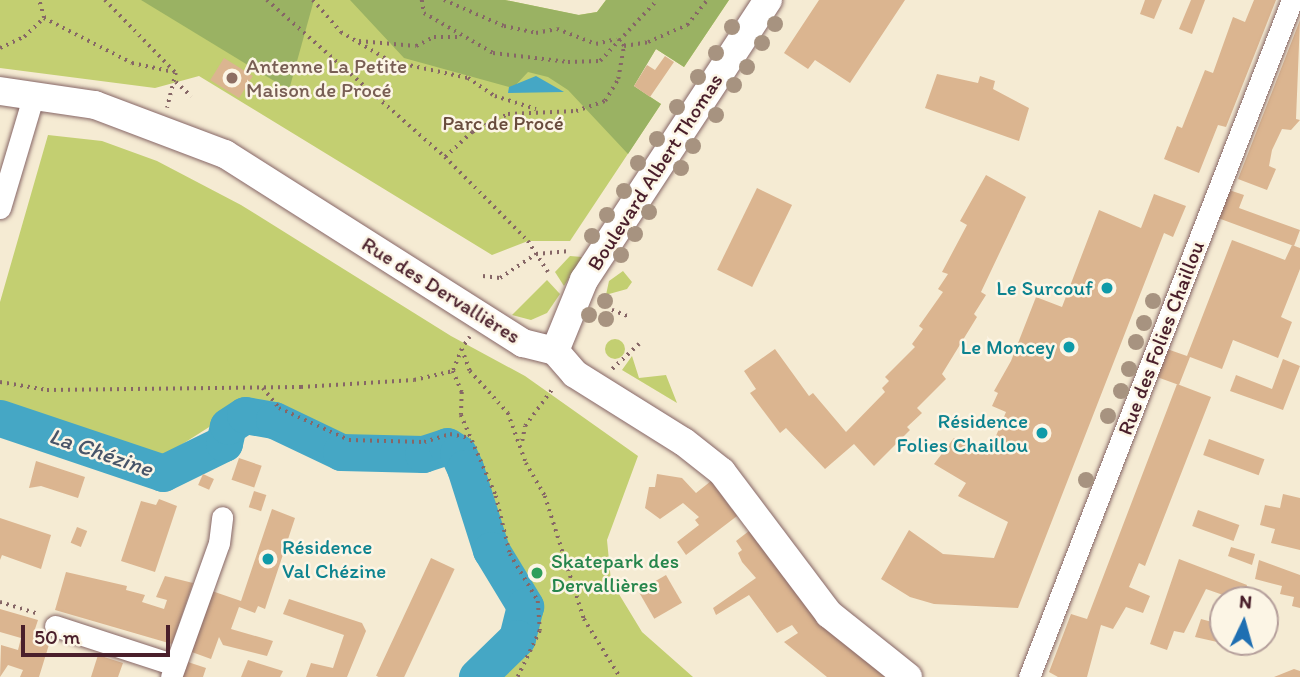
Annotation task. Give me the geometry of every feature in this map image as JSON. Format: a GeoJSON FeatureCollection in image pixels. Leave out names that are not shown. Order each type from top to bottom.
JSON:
{"type":"FeatureCollection","features":[{"type":"Feature","properties":{"kind":"main road","name":"Boulevard Albert Thomas"},"geometry":{"type":"LineString","coordinates":[[555,351],[584,280],[768,0]]}},
{"type":"Feature","properties":{"kind":"main road","name":"Rue des Dervallières"},"geometry":{"type":"LineString","coordinates":[[0,91],[95,104],[160,126],[225,154],[523,343],[555,351]]}},
{"type":"Feature","properties":{"kind":"main road"},"geometry":{"type":"LineString","coordinates":[[555,351],[575,374],[716,467],[829,614],[908,677]]}},
{"type":"Feature","properties":{"kind":"street","name":"Rue des Folies Chaillou"},"geometry":{"type":"LineString","coordinates":[[1029,677],[1292,0]]}},
{"type":"Feature","properties":{"kind":"street"},"geometry":{"type":"LineString","coordinates":[[0,208],[34,94]]}},
{"type":"Feature","properties":{"kind":"street"},"geometry":{"type":"LineString","coordinates":[[55,626],[173,671],[219,543],[222,517]]}},
{"type":"Feature","properties":{"kind":"path"},"geometry":{"type":"LineString","coordinates":[[39,0],[44,18],[132,63],[176,73]]}},
{"type":"Feature","properties":{"kind":"path"},"geometry":{"type":"LineString","coordinates":[[105,0],[176,73],[176,82],[160,126]]}},
{"type":"Feature","properties":{"kind":"path"},"geometry":{"type":"LineString","coordinates":[[267,0],[445,157],[536,254],[548,272]]}},
{"type":"Feature","properties":{"kind":"path"},"geometry":{"type":"LineString","coordinates":[[313,0],[341,32],[390,61],[468,78],[495,96],[536,109]]}},
{"type":"Feature","properties":{"kind":"path"},"geometry":{"type":"LineString","coordinates":[[422,0],[424,13],[458,37],[493,53],[568,62],[600,61],[618,38],[657,0]]}},
{"type":"Feature","properties":{"kind":"path"},"geometry":{"type":"LineString","coordinates":[[444,0],[504,26],[536,33],[556,29],[596,44],[618,38]]}},
{"type":"Feature","properties":{"kind":"path"},"geometry":{"type":"LineString","coordinates":[[624,46],[648,42],[687,25],[706,0]]}},
{"type":"Feature","properties":{"kind":"path"},"geometry":{"type":"LineString","coordinates":[[0,48],[24,37],[44,18]]}},
{"type":"Feature","properties":{"kind":"path"},"geometry":{"type":"LineString","coordinates":[[357,41],[416,46],[434,37],[458,37]]}},
{"type":"Feature","properties":{"kind":"path"},"geometry":{"type":"LineString","coordinates":[[445,157],[472,132],[508,114],[536,109],[576,111],[605,102],[618,79],[624,46],[618,38]]}},
{"type":"Feature","properties":{"kind":"path"},"geometry":{"type":"LineString","coordinates":[[176,82],[191,96]]}},
{"type":"Feature","properties":{"kind":"path"},"geometry":{"type":"LineString","coordinates":[[483,276],[500,278],[536,254],[570,251]]}},
{"type":"Feature","properties":{"kind":"path"},"geometry":{"type":"LineString","coordinates":[[612,310],[628,316]]}},
{"type":"Feature","properties":{"kind":"path"},"geometry":{"type":"LineString","coordinates":[[478,342],[470,337],[453,370],[462,392],[461,415],[496,495],[510,554],[538,601],[540,631],[518,677]]}},
{"type":"Feature","properties":{"kind":"path"},"geometry":{"type":"LineString","coordinates":[[612,369],[639,344]]}},
{"type":"Feature","properties":{"kind":"path"},"geometry":{"type":"LineString","coordinates":[[462,349],[470,371],[508,413],[522,443],[526,463],[545,496],[584,619],[620,677]]}},
{"type":"Feature","properties":{"kind":"path"},"geometry":{"type":"LineString","coordinates":[[0,382],[47,390],[262,387],[414,380],[453,370]]}},
{"type":"Feature","properties":{"kind":"path"},"geometry":{"type":"LineString","coordinates":[[262,387],[279,408],[349,440],[424,442],[450,434],[471,438]]}},
{"type":"Feature","properties":{"kind":"path"},"geometry":{"type":"LineString","coordinates":[[522,443],[526,426],[553,388]]}},
{"type":"Feature","properties":{"kind":"path"},"geometry":{"type":"LineString","coordinates":[[0,602],[40,615],[55,626]]}},
{"type":"Feature","properties":{"kind":"green space","name":"Parc de Procé"},"geometry":{"type":"Polygon","coordinates":[[[0,0],[505,0],[578,15],[597,12],[606,0],[729,0],[684,67],[656,49],[633,86],[661,104],[570,241],[528,241],[492,255],[199,76],[155,88],[0,68],[0,0]]]}},
{"type":"Feature","properties":{"kind":"green space"},"geometry":{"type":"Polygon","coordinates":[[[141,0],[314,0],[289,90],[141,0]]]}},
{"type":"Feature","properties":{"kind":"green space"},"geometry":{"type":"Polygon","coordinates":[[[350,0],[505,0],[579,15],[597,12],[606,0],[729,0],[684,67],[656,49],[634,86],[661,104],[628,154],[568,90],[548,77],[528,72],[513,88],[404,58],[350,0]]]}},
{"type":"Feature","properties":{"kind":"green space"},"geometry":{"type":"Polygon","coordinates":[[[48,135],[102,141],[157,161],[241,205],[451,336],[525,376],[638,456],[607,540],[611,581],[642,632],[693,677],[494,677],[532,623],[526,597],[497,547],[469,455],[456,436],[421,448],[348,445],[256,405],[228,415],[159,459],[0,404],[0,302],[48,135]]]}},
{"type":"Feature","properties":{"kind":"green space"},"geometry":{"type":"Polygon","coordinates":[[[570,256],[582,257],[564,286],[555,272],[570,256]]]}},
{"type":"Feature","properties":{"kind":"green space"},"geometry":{"type":"Polygon","coordinates":[[[623,271],[632,282],[627,289],[609,294],[610,307],[604,304],[609,281],[623,271]]]}},
{"type":"Feature","properties":{"kind":"green space"},"geometry":{"type":"Polygon","coordinates":[[[547,280],[560,294],[547,313],[531,320],[512,315],[547,280]]]}},
{"type":"Feature","properties":{"kind":"green space"},"geometry":{"type":"Polygon","coordinates":[[[615,339],[622,342],[625,349],[622,356],[615,359],[608,356],[605,349],[608,342],[615,339]]]}},
{"type":"Feature","properties":{"kind":"green space"},"geometry":{"type":"Polygon","coordinates":[[[632,356],[639,378],[666,375],[677,403],[622,370],[632,356]]]}},
{"type":"Feature","properties":{"kind":"water"},"geometry":{"type":"Polygon","coordinates":[[[536,76],[564,92],[508,93],[509,87],[536,76]]]}},
{"type":"Feature","properties":{"kind":"building"},"geometry":{"type":"Polygon","coordinates":[[[819,0],[905,0],[850,83],[815,60],[808,69],[784,53],[819,0]]]}},
{"type":"Feature","properties":{"kind":"building"},"geometry":{"type":"Polygon","coordinates":[[[1145,0],[1162,0],[1154,19],[1140,14],[1145,0]]]}},
{"type":"Feature","properties":{"kind":"building"},"geometry":{"type":"Polygon","coordinates":[[[1191,0],[1205,0],[1192,34],[1179,29],[1191,0]]]}},
{"type":"Feature","properties":{"kind":"building"},"geometry":{"type":"Polygon","coordinates":[[[1254,0],[1276,0],[1226,127],[1218,125],[1199,173],[1164,159],[1177,126],[1182,128],[1205,70],[1213,73],[1233,17],[1245,22],[1254,0]]]}},
{"type":"Feature","properties":{"kind":"building"},"geometry":{"type":"Polygon","coordinates":[[[1300,20],[1296,119],[1300,120],[1291,130],[1282,129],[1272,150],[1269,166],[1276,169],[1267,190],[1238,179],[1300,20]]]}},
{"type":"Feature","properties":{"kind":"building"},"geometry":{"type":"Polygon","coordinates":[[[665,56],[674,62],[650,97],[634,86],[647,65],[655,70],[665,56]]]}},
{"type":"Feature","properties":{"kind":"building","name":"Antenne La Petite Maison de Procé"},"geometry":{"type":"Polygon","coordinates":[[[224,58],[253,76],[239,98],[210,80],[224,58]]]}},
{"type":"Feature","properties":{"kind":"building"},"geometry":{"type":"Polygon","coordinates":[[[937,74],[978,83],[980,76],[995,81],[993,89],[1029,108],[1019,141],[925,108],[937,74]]]}},
{"type":"Feature","properties":{"kind":"building"},"geometry":{"type":"Polygon","coordinates":[[[986,175],[1026,197],[981,292],[986,295],[974,314],[977,317],[942,374],[946,379],[917,408],[922,413],[907,427],[910,430],[874,466],[854,444],[825,469],[786,428],[780,433],[750,393],[756,389],[744,371],[775,349],[809,396],[813,393],[846,432],[885,392],[882,388],[889,381],[885,377],[915,347],[912,344],[923,329],[919,326],[943,292],[938,289],[948,274],[942,272],[967,225],[960,221],[986,175]]]}},
{"type":"Feature","properties":{"kind":"building"},"geometry":{"type":"Polygon","coordinates":[[[757,188],[792,205],[752,287],[717,270],[757,188]]]}},
{"type":"Feature","properties":{"kind":"building"},"geometry":{"type":"Polygon","coordinates":[[[1229,190],[1244,195],[1239,208],[1300,230],[1294,246],[1218,218],[1229,190]]]}},
{"type":"Feature","properties":{"kind":"building"},"geometry":{"type":"Polygon","coordinates":[[[1154,194],[1186,206],[1173,237],[1164,233],[1018,608],[934,604],[910,597],[881,579],[909,530],[943,554],[994,558],[1008,522],[958,496],[966,483],[934,464],[954,438],[988,455],[1006,412],[992,406],[998,393],[994,391],[1011,361],[1036,297],[1062,307],[1099,210],[1141,228],[1154,194]]]}},
{"type":"Feature","properties":{"kind":"building"},"geometry":{"type":"Polygon","coordinates":[[[1232,240],[1285,260],[1292,245],[1300,248],[1300,269],[1281,317],[1292,322],[1278,358],[1233,340],[1222,369],[1190,357],[1179,385],[1157,377],[1167,349],[1187,356],[1232,240]]]}},
{"type":"Feature","properties":{"kind":"building"},"geometry":{"type":"Polygon","coordinates":[[[1283,359],[1300,366],[1283,410],[1230,391],[1236,375],[1272,389],[1283,359]]]}},
{"type":"Feature","properties":{"kind":"building"},"geometry":{"type":"Polygon","coordinates":[[[1177,384],[1211,397],[1145,566],[1139,563],[1129,587],[1150,596],[1143,613],[1126,607],[1113,629],[1101,625],[1087,677],[1058,677],[1049,672],[1071,614],[1087,619],[1177,384]]]}},
{"type":"Feature","properties":{"kind":"building"},"geometry":{"type":"Polygon","coordinates":[[[1209,439],[1264,459],[1259,475],[1203,455],[1209,439]]]}},
{"type":"Feature","properties":{"kind":"building"},"geometry":{"type":"Polygon","coordinates":[[[239,458],[262,466],[254,488],[232,480],[239,458]]]}},
{"type":"Feature","properties":{"kind":"building"},"geometry":{"type":"Polygon","coordinates":[[[36,461],[85,477],[78,498],[41,486],[29,488],[36,461]]]}},
{"type":"Feature","properties":{"kind":"building"},"geometry":{"type":"Polygon","coordinates":[[[203,474],[214,479],[209,490],[198,485],[203,474]]]}},
{"type":"Feature","properties":{"kind":"building"},"geometry":{"type":"Polygon","coordinates":[[[657,474],[682,478],[696,493],[711,481],[737,516],[686,555],[677,542],[699,525],[695,520],[699,517],[683,503],[660,519],[645,508],[649,487],[655,487],[657,474]]]}},
{"type":"Feature","properties":{"kind":"building"},"geometry":{"type":"Polygon","coordinates":[[[254,491],[266,495],[261,511],[249,507],[254,491]]]}},
{"type":"Feature","properties":{"kind":"building"},"geometry":{"type":"Polygon","coordinates":[[[1283,494],[1300,498],[1300,550],[1271,543],[1275,529],[1260,525],[1265,505],[1280,508],[1283,494]]]}},
{"type":"Feature","properties":{"kind":"building"},"geometry":{"type":"Polygon","coordinates":[[[159,499],[177,506],[155,572],[121,561],[141,501],[156,505],[159,499]]]}},
{"type":"Feature","properties":{"kind":"building"},"geometry":{"type":"Polygon","coordinates":[[[272,509],[295,518],[265,609],[258,606],[255,613],[239,607],[231,629],[273,641],[267,656],[223,645],[219,637],[211,659],[189,651],[209,590],[241,601],[272,509]]]}},
{"type":"Feature","properties":{"kind":"building"},"geometry":{"type":"Polygon","coordinates":[[[1198,510],[1239,525],[1234,541],[1192,526],[1198,510]]]}},
{"type":"Feature","properties":{"kind":"building"},"geometry":{"type":"Polygon","coordinates":[[[0,518],[51,535],[41,569],[2,555],[0,560],[0,518]]]}},
{"type":"Feature","properties":{"kind":"building"},"geometry":{"type":"Polygon","coordinates":[[[77,527],[87,531],[81,547],[71,543],[77,527]]]}},
{"type":"Feature","properties":{"kind":"building"},"geometry":{"type":"Polygon","coordinates":[[[749,531],[887,677],[827,677],[784,642],[798,633],[792,625],[777,633],[749,595],[716,615],[713,608],[756,578],[742,562],[738,553],[742,550],[736,541],[749,531]]]}},
{"type":"Feature","properties":{"kind":"building"},"geometry":{"type":"Polygon","coordinates":[[[1231,547],[1255,554],[1252,565],[1228,556],[1231,547]]]}},
{"type":"Feature","properties":{"kind":"building"},"geometry":{"type":"Polygon","coordinates":[[[431,558],[455,569],[404,677],[376,676],[431,558]]]}},
{"type":"Feature","properties":{"kind":"building"},"geometry":{"type":"Polygon","coordinates":[[[1179,559],[1247,585],[1209,586],[1184,633],[1174,631],[1167,650],[1150,644],[1179,559]]]}},
{"type":"Feature","properties":{"kind":"building"},"geometry":{"type":"Polygon","coordinates":[[[1259,560],[1300,575],[1300,608],[1292,606],[1294,597],[1280,594],[1282,586],[1255,579],[1259,560]]]}},
{"type":"Feature","properties":{"kind":"building"},"geometry":{"type":"Polygon","coordinates":[[[66,572],[127,586],[126,590],[145,595],[142,602],[164,609],[167,600],[156,597],[165,576],[193,583],[172,644],[55,610],[66,572]]]}},
{"type":"Feature","properties":{"kind":"building"},"geometry":{"type":"Polygon","coordinates":[[[666,575],[682,603],[654,619],[638,591],[666,575]]]}},
{"type":"Feature","properties":{"kind":"building"},"geometry":{"type":"Polygon","coordinates":[[[289,599],[362,623],[366,631],[347,677],[306,677],[311,663],[333,668],[344,635],[283,614],[289,599]]]}},
{"type":"Feature","properties":{"kind":"building"},"geometry":{"type":"Polygon","coordinates":[[[0,609],[38,620],[34,632],[51,638],[39,677],[20,677],[23,670],[8,665],[0,677],[1,645],[18,650],[21,638],[0,632],[0,609]]]}},
{"type":"Feature","properties":{"kind":"building"},"geometry":{"type":"Polygon","coordinates":[[[1201,619],[1209,621],[1209,640],[1195,637],[1201,619]]]}},
{"type":"Feature","properties":{"kind":"building"},"geometry":{"type":"Polygon","coordinates":[[[98,655],[123,663],[118,677],[91,677],[98,655]]]}},
{"type":"Feature","properties":{"kind":"building"},"geometry":{"type":"Polygon","coordinates":[[[248,660],[283,671],[280,677],[241,677],[248,660]]]}},
{"type":"Feature","properties":{"kind":"building"},"geometry":{"type":"Polygon","coordinates":[[[185,661],[206,668],[203,677],[180,677],[185,661]]]}},
{"type":"Feature","properties":{"kind":"building"},"geometry":{"type":"Polygon","coordinates":[[[1294,669],[1300,671],[1300,677],[1274,677],[1294,669]]]}},
{"type":"Feature","properties":{"kind":"waterway","name":"La Chézine"},"geometry":{"type":"LineString","coordinates":[[0,418],[163,473],[224,443],[228,426],[245,415],[274,420],[341,452],[423,454],[447,446],[458,453],[491,550],[525,606],[517,638],[477,677]]}},
{"type":"Feature","properties":{"kind":"place","name":"Antenne La Petite Maison de Procé"},"geometry":{"type":"Point","coordinates":[232,78]}},
{"type":"Feature","properties":{"kind":"place","name":"Le Surcouf"},"geometry":{"type":"Point","coordinates":[1107,288]}},
{"type":"Feature","properties":{"kind":"place","name":"Le Moncey"},"geometry":{"type":"Point","coordinates":[1069,347]}},
{"type":"Feature","properties":{"kind":"place","name":"Résidence Folies Chaillou"},"geometry":{"type":"Point","coordinates":[1042,433]}},
{"type":"Feature","properties":{"kind":"place","name":"Résidence Val Chézine"},"geometry":{"type":"Point","coordinates":[268,559]}},
{"type":"Feature","properties":{"kind":"place","name":"Skatepark des Dervallières"},"geometry":{"type":"Point","coordinates":[537,573]}}]}
